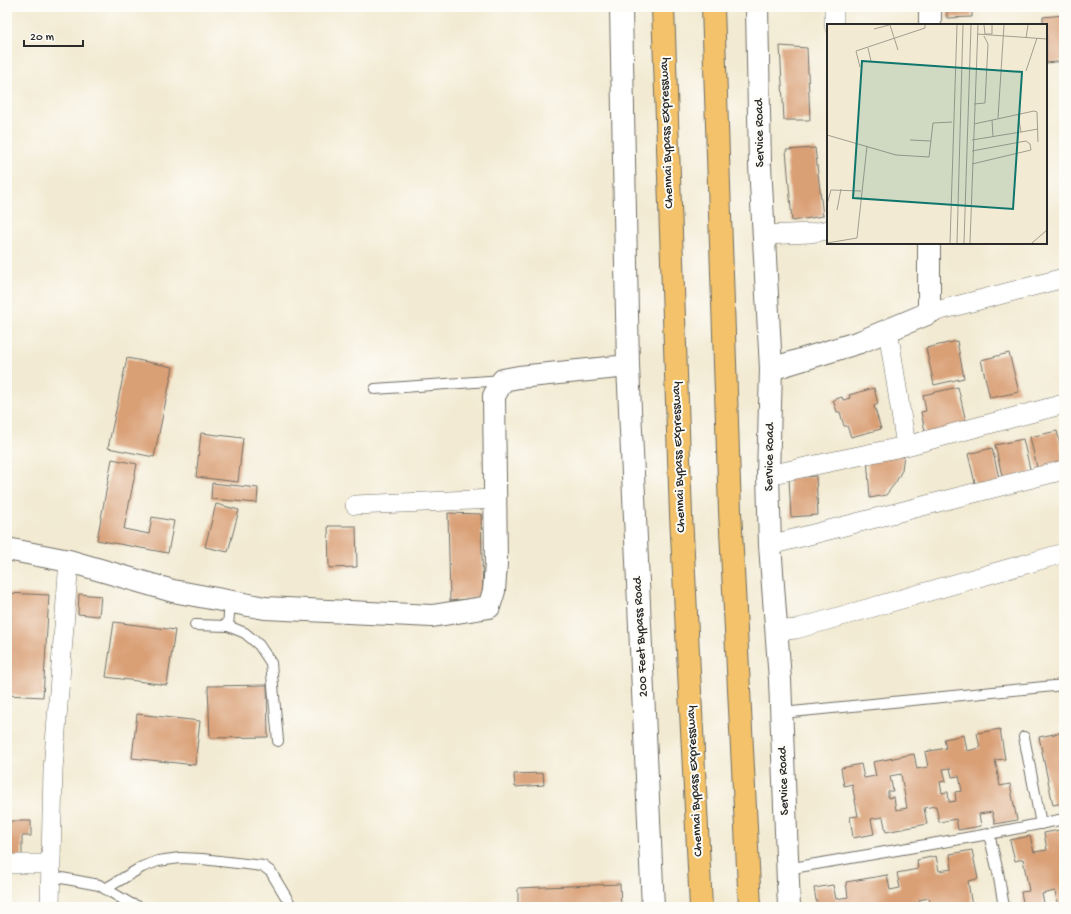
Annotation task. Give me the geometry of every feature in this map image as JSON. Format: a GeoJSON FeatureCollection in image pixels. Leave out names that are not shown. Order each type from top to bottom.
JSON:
{"type":"FeatureCollection","features":[{"type":"Feature","properties":{"kind":"highway","name":"Chennai Bypass Expressway"},"geometry":{"type":"LineString","coordinates":[[663,7],[681,515],[701,907]]}},
{"type":"Feature","properties":{"kind":"highway"},"geometry":{"type":"LineString","coordinates":[[713,7],[730,512],[750,907]]}},
{"type":"Feature","properties":{"kind":"street","name":"200 Feet Bypass Road"},"geometry":{"type":"LineString","coordinates":[[621,7],[628,366],[653,907]]}},
{"type":"Feature","properties":{"kind":"street","name":"Service Road"},"geometry":{"type":"LineString","coordinates":[[758,7],[760,165],[772,369],[768,475],[779,543],[786,630],[782,713],[789,907]]}},
{"type":"Feature","properties":{"kind":"street"},"geometry":{"type":"LineString","coordinates":[[834,7],[834,24]]}},
{"type":"Feature","properties":{"kind":"street"},"geometry":{"type":"LineString","coordinates":[[930,7],[930,24]]}},
{"type":"Feature","properties":{"kind":"street"},"geometry":{"type":"LineString","coordinates":[[764,234],[827,230]]}},
{"type":"Feature","properties":{"kind":"street"},"geometry":{"type":"LineString","coordinates":[[928,313],[929,244]]}},
{"type":"Feature","properties":{"kind":"street"},"geometry":{"type":"LineString","coordinates":[[772,369],[860,342],[928,313],[1063,282]]}},
{"type":"Feature","properties":{"kind":"street"},"geometry":{"type":"LineString","coordinates":[[888,330],[906,446]]}},
{"type":"Feature","properties":{"kind":"street"},"geometry":{"type":"LineString","coordinates":[[7,549],[69,561],[173,591],[265,608],[432,616],[489,607],[494,591],[496,564],[494,396],[503,380],[519,377],[628,366]]}},
{"type":"Feature","properties":{"kind":"street"},"geometry":{"type":"LineString","coordinates":[[768,475],[906,446],[1064,404]]}},
{"type":"Feature","properties":{"kind":"street"},"geometry":{"type":"LineString","coordinates":[[779,543],[1064,470]]}},
{"type":"Feature","properties":{"kind":"street"},"geometry":{"type":"LineString","coordinates":[[355,505],[495,499]]}},
{"type":"Feature","properties":{"kind":"street"},"geometry":{"type":"LineString","coordinates":[[786,630],[1064,553]]}},
{"type":"Feature","properties":{"kind":"street"},"geometry":{"type":"LineString","coordinates":[[50,907],[53,770],[69,561]]}},
{"type":"Feature","properties":{"kind":"street"},"geometry":{"type":"LineString","coordinates":[[7,864],[51,870]]}},
{"type":"Feature","properties":{"kind":"lane"},"geometry":{"type":"LineString","coordinates":[[375,389],[503,380]]}},
{"type":"Feature","properties":{"kind":"lane"},"geometry":{"type":"LineString","coordinates":[[228,626],[230,602]]}},
{"type":"Feature","properties":{"kind":"lane"},"geometry":{"type":"LineString","coordinates":[[195,625],[228,626],[245,633],[259,645],[271,663],[278,741]]}},
{"type":"Feature","properties":{"kind":"lane"},"geometry":{"type":"LineString","coordinates":[[782,713],[1064,685]]}},
{"type":"Feature","properties":{"kind":"lane"},"geometry":{"type":"LineString","coordinates":[[1024,736],[1042,824]]}},
{"type":"Feature","properties":{"kind":"lane"},"geometry":{"type":"LineString","coordinates":[[787,869],[988,834],[1064,819]]}},
{"type":"Feature","properties":{"kind":"lane"},"geometry":{"type":"LineString","coordinates":[[988,834],[998,872],[1004,907]]}},
{"type":"Feature","properties":{"kind":"lane"},"geometry":{"type":"LineString","coordinates":[[105,889],[142,866],[158,861],[180,858],[202,859],[264,866],[272,872],[292,907]]}},
{"type":"Feature","properties":{"kind":"lane"},"geometry":{"type":"LineString","coordinates":[[51,870],[99,885],[131,904],[140,907]]}},
{"type":"Feature","properties":{"kind":"building"},"geometry":{"type":"Polygon","coordinates":[[[947,7],[972,7],[972,17],[947,18],[947,7]]]}},
{"type":"Feature","properties":{"kind":"building"},"geometry":{"type":"Polygon","coordinates":[[[1064,15],[1064,61],[1047,63],[1047,24],[1043,24],[1043,17],[1064,15]]]}},
{"type":"Feature","properties":{"kind":"building"},"geometry":{"type":"Polygon","coordinates":[[[780,46],[807,48],[810,120],[784,120],[780,46]]]}},
{"type":"Feature","properties":{"kind":"building"},"geometry":{"type":"Polygon","coordinates":[[[815,148],[823,216],[792,221],[786,150],[815,148]]]}},
{"type":"Feature","properties":{"kind":"building"},"geometry":{"type":"Polygon","coordinates":[[[957,341],[964,378],[934,385],[926,348],[957,341]]]}},
{"type":"Feature","properties":{"kind":"building"},"geometry":{"type":"Polygon","coordinates":[[[1009,353],[1019,392],[990,398],[981,360],[1009,353]]]}},
{"type":"Feature","properties":{"kind":"building"},"geometry":{"type":"Polygon","coordinates":[[[127,358],[173,367],[154,457],[108,448],[127,358]]]}},
{"type":"Feature","properties":{"kind":"building"},"geometry":{"type":"Polygon","coordinates":[[[958,387],[967,426],[926,436],[921,412],[926,411],[923,395],[958,387]]]}},
{"type":"Feature","properties":{"kind":"building"},"geometry":{"type":"Polygon","coordinates":[[[874,388],[878,404],[874,406],[881,429],[851,437],[847,426],[844,426],[840,412],[837,412],[833,400],[842,397],[843,400],[850,398],[849,395],[874,388]]]}},
{"type":"Feature","properties":{"kind":"building"},"geometry":{"type":"Polygon","coordinates":[[[1057,431],[1064,466],[1038,472],[1030,437],[1057,431]]]}},
{"type":"Feature","properties":{"kind":"building"},"geometry":{"type":"Polygon","coordinates":[[[201,433],[243,438],[238,482],[196,477],[201,433]]]}},
{"type":"Feature","properties":{"kind":"building"},"geometry":{"type":"Polygon","coordinates":[[[1023,439],[1031,473],[1003,480],[995,445],[1023,439]]]}},
{"type":"Feature","properties":{"kind":"building"},"geometry":{"type":"Polygon","coordinates":[[[992,448],[1000,482],[976,487],[968,454],[992,448]]]}},
{"type":"Feature","properties":{"kind":"building"},"geometry":{"type":"Polygon","coordinates":[[[904,454],[902,470],[896,482],[886,495],[870,498],[867,457],[904,454]]]}},
{"type":"Feature","properties":{"kind":"building"},"geometry":{"type":"Polygon","coordinates":[[[112,459],[137,464],[124,529],[149,534],[152,517],[174,521],[168,553],[97,540],[112,459]]]}},
{"type":"Feature","properties":{"kind":"building"},"geometry":{"type":"Polygon","coordinates":[[[816,476],[818,515],[791,517],[789,478],[816,476]]]}},
{"type":"Feature","properties":{"kind":"building"},"geometry":{"type":"Polygon","coordinates":[[[212,483],[258,488],[257,503],[211,499],[212,483]]]}},
{"type":"Feature","properties":{"kind":"building"},"geometry":{"type":"Polygon","coordinates":[[[216,504],[239,510],[228,552],[205,547],[216,504]]]}},
{"type":"Feature","properties":{"kind":"building"},"geometry":{"type":"Polygon","coordinates":[[[448,513],[481,514],[483,597],[450,601],[448,513]]]}},
{"type":"Feature","properties":{"kind":"building"},"geometry":{"type":"Polygon","coordinates":[[[328,526],[356,526],[357,567],[329,568],[328,526]]]}},
{"type":"Feature","properties":{"kind":"building"},"geometry":{"type":"Polygon","coordinates":[[[7,593],[49,595],[43,697],[7,695],[7,593]]]}},
{"type":"Feature","properties":{"kind":"building"},"geometry":{"type":"Polygon","coordinates":[[[79,594],[101,596],[99,616],[78,614],[79,594]]]}},
{"type":"Feature","properties":{"kind":"building"},"geometry":{"type":"Polygon","coordinates":[[[114,622],[175,630],[167,685],[106,677],[114,622]]]}},
{"type":"Feature","properties":{"kind":"building"},"geometry":{"type":"Polygon","coordinates":[[[267,685],[268,737],[210,738],[208,686],[267,685]]]}},
{"type":"Feature","properties":{"kind":"building"},"geometry":{"type":"Polygon","coordinates":[[[137,714],[200,721],[195,765],[132,758],[137,714]]]}},
{"type":"Feature","properties":{"kind":"building"},"geometry":{"type":"Polygon","coordinates":[[[1000,729],[1005,759],[995,760],[1000,786],[1010,784],[1017,820],[995,824],[992,812],[979,814],[981,826],[958,830],[956,819],[939,822],[936,806],[924,808],[927,824],[886,832],[883,817],[871,819],[874,834],[853,838],[850,817],[858,816],[852,784],[844,786],[841,768],[861,764],[864,778],[876,776],[873,762],[914,754],[917,769],[928,767],[925,752],[946,748],[944,739],[964,735],[967,751],[980,748],[977,733],[1000,729]],[[950,768],[943,769],[946,781],[940,782],[942,793],[948,792],[949,802],[956,801],[955,792],[962,791],[959,776],[952,777],[950,768]],[[901,774],[890,776],[893,791],[888,791],[888,798],[894,797],[896,810],[907,808],[901,774]]]}},
{"type":"Feature","properties":{"kind":"building"},"geometry":{"type":"Polygon","coordinates":[[[1064,732],[1064,803],[1053,805],[1039,737],[1064,732]]]}},
{"type":"Feature","properties":{"kind":"building"},"geometry":{"type":"Polygon","coordinates":[[[543,773],[544,785],[515,787],[514,774],[543,773]]]}},
{"type":"Feature","properties":{"kind":"building"},"geometry":{"type":"Polygon","coordinates":[[[7,821],[31,821],[31,836],[22,836],[22,860],[7,860],[7,821]]]}},
{"type":"Feature","properties":{"kind":"building"},"geometry":{"type":"Polygon","coordinates":[[[1064,829],[1064,906],[1058,907],[1055,891],[1042,894],[1045,907],[1024,907],[1021,892],[1029,891],[1023,859],[1015,861],[1010,840],[1030,836],[1034,852],[1047,850],[1044,833],[1064,829]]]}},
{"type":"Feature","properties":{"kind":"building"},"geometry":{"type":"Polygon","coordinates":[[[972,850],[978,879],[968,881],[972,907],[931,906],[929,898],[919,900],[921,907],[817,906],[814,888],[833,885],[836,899],[848,897],[846,882],[887,875],[890,890],[900,888],[897,873],[918,869],[917,860],[936,856],[939,871],[952,869],[950,854],[972,850]]]}},
{"type":"Feature","properties":{"kind":"building"},"geometry":{"type":"Polygon","coordinates":[[[620,884],[621,907],[518,907],[518,888],[620,884]]]}}]}
